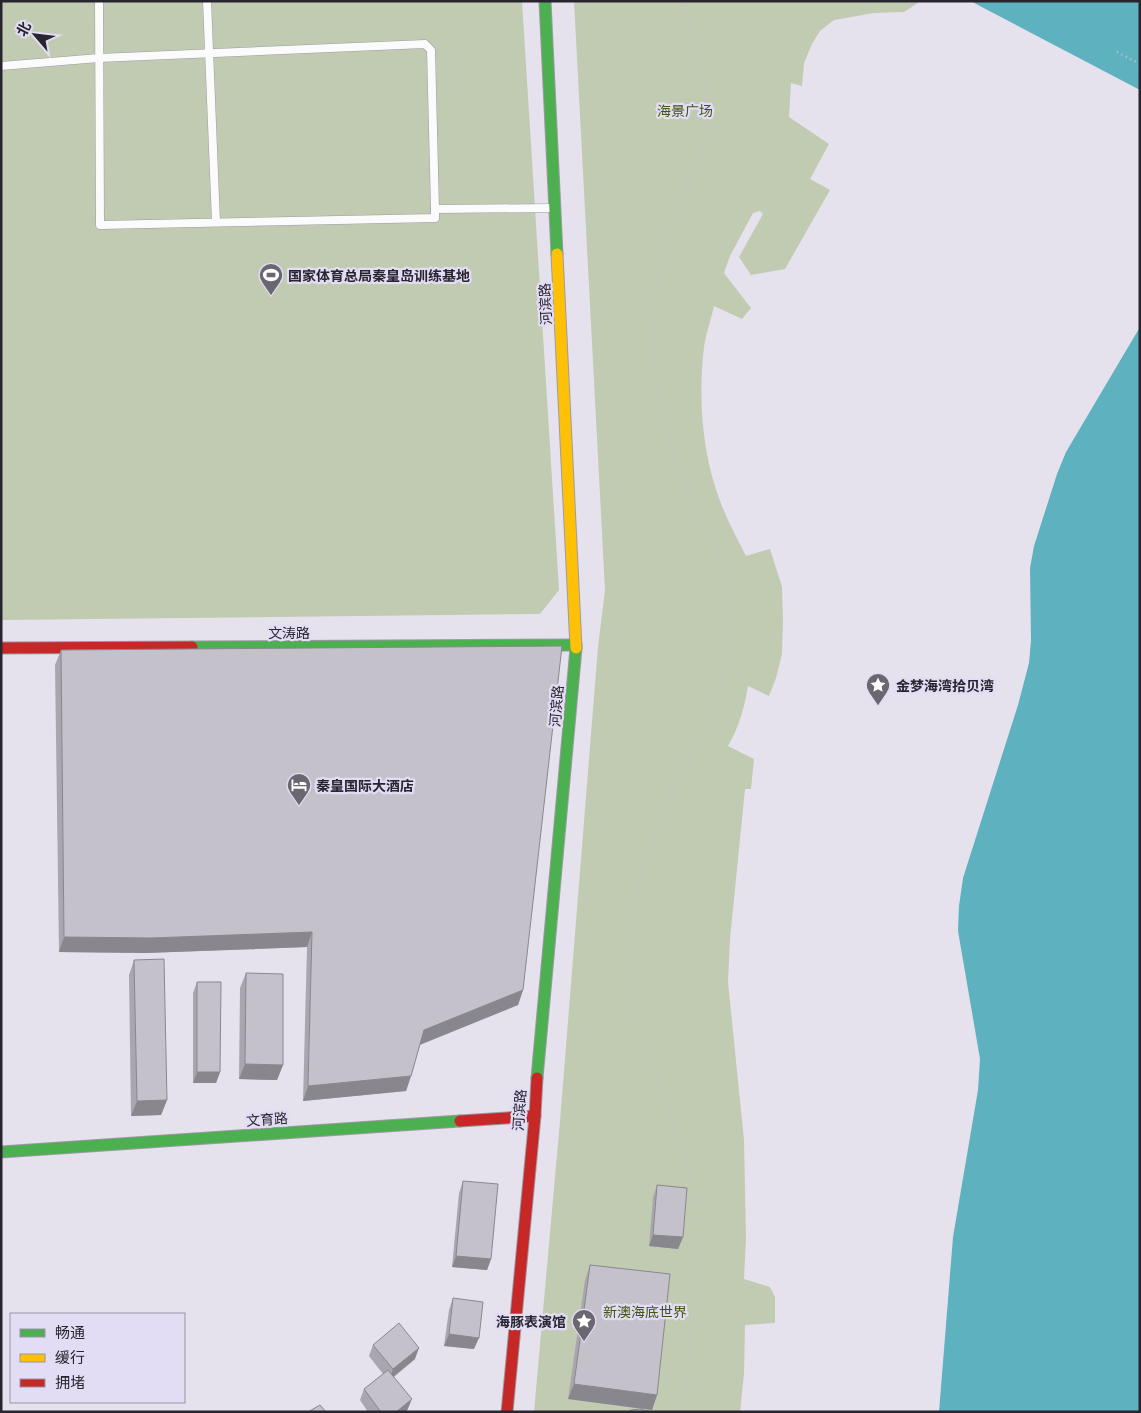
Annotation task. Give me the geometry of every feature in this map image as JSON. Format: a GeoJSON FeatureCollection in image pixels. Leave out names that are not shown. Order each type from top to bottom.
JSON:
{"type":"FeatureCollection","features":[{"type":"Feature","properties":{"kind":"street","name":"河滨路"},"geometry":{"type":"LineString","coordinates":[[508,1412],[576,645],[545,1]]}},
{"type":"Feature","properties":{"kind":"street","name":"文涛路"},"geometry":{"type":"LineString","coordinates":[[1,648],[576,645]]}},
{"type":"Feature","properties":{"kind":"street","name":"文育路"},"geometry":{"type":"LineString","coordinates":[[1,1152],[535,1116]]}},
{"type":"Feature","properties":{"kind":"lane"},"geometry":{"type":"LineString","coordinates":[[1,66],[99,58],[426,44],[432,50],[435,218],[100,225],[99,58],[99,1]]}},
{"type":"Feature","properties":{"kind":"lane"},"geometry":{"type":"LineString","coordinates":[[206,1],[216,222]]}},
{"type":"Feature","properties":{"kind":"lane"},"geometry":{"type":"LineString","coordinates":[[435,209],[555,208]]}},
{"type":"Feature","properties":{"kind":"path"},"geometry":{"type":"LineString","coordinates":[[679,1],[690,20],[711,106],[698,164],[670,224],[652,299],[655,371],[674,457],[727,577],[733,651],[710,720],[670,796],[642,877],[628,947],[632,1011],[661,1084],[691,1174],[700,1260],[685,1392],[680,1412]]}},
{"type":"Feature","properties":{"kind":"path"},"geometry":{"type":"LineString","coordinates":[[1117,52],[1140,64]]}},
{"type":"Feature","properties":{"kind":"green space","name":"国家体育总局秦皇岛训练基地"},"geometry":{"type":"Polygon","coordinates":[[[1,1],[522,1],[559,590],[540,614],[1,620],[1,1]]]}},
{"type":"Feature","properties":{"kind":"green space","name":"海景广场"},"geometry":{"type":"Polygon","coordinates":[[[574,1],[921,1],[904,12],[874,13],[834,20],[820,31],[804,63],[802,86],[791,83],[789,117],[829,144],[810,179],[830,190],[785,269],[751,275],[739,257],[763,214],[760,211],[753,213],[730,256],[724,273],[751,308],[742,319],[714,306],[704,347],[701,386],[703,425],[705,445],[714,483],[726,515],[746,556],[770,549],[782,587],[782,654],[776,678],[769,696],[748,686],[741,718],[728,746],[754,759],[751,789],[745,789],[730,939],[728,982],[744,1140],[746,1239],[744,1279],[770,1287],[775,1297],[775,1323],[745,1325],[744,1374],[740,1412],[534,1412],[560,1121],[598,647],[605,590],[574,1]]]}},
{"type":"Feature","properties":{"kind":"water"},"geometry":{"type":"Polygon","coordinates":[[[971,1],[1140,1],[1140,90],[978,5],[971,1]]]}},
{"type":"Feature","properties":{"kind":"water"},"geometry":{"type":"Polygon","coordinates":[[[1140,327],[1140,1412],[939,1412],[953,1237],[978,1090],[980,1059],[958,931],[963,878],[1018,705],[1029,663],[1031,640],[1030,568],[1034,546],[1057,474],[1066,452],[1140,327]]]}},
{"type":"Feature","properties":{"kind":"building","name":"秦皇国际大酒店"},"geometry":{"type":"Polygon","coordinates":[[[562,646],[523,990],[424,1030],[411,1076],[308,1086],[312,932],[151,938],[64,937],[61,650],[562,646]]]}},
{"type":"Feature","properties":{"kind":"building"},"geometry":{"type":"Polygon","coordinates":[[[164,959],[167,1100],[137,1101],[134,960],[164,959]]]}},
{"type":"Feature","properties":{"kind":"building"},"geometry":{"type":"Polygon","coordinates":[[[246,973],[283,974],[283,1065],[245,1064],[246,973]]]}},
{"type":"Feature","properties":{"kind":"building"},"geometry":{"type":"Polygon","coordinates":[[[197,982],[221,982],[220,1072],[197,1072],[197,982]]]}},
{"type":"Feature","properties":{"kind":"building"},"geometry":{"type":"Polygon","coordinates":[[[463,1181],[498,1184],[491,1259],[456,1256],[463,1181]]]}},
{"type":"Feature","properties":{"kind":"building"},"geometry":{"type":"Polygon","coordinates":[[[657,1185],[687,1188],[683,1237],[653,1235],[657,1185]]]}},
{"type":"Feature","properties":{"kind":"building"},"geometry":{"type":"Polygon","coordinates":[[[590,1265],[670,1274],[657,1395],[574,1384],[590,1265]]]}},
{"type":"Feature","properties":{"kind":"building"},"geometry":{"type":"Polygon","coordinates":[[[453,1298],[483,1302],[479,1338],[449,1334],[453,1298]]]}},
{"type":"Feature","properties":{"kind":"building"},"geometry":{"type":"Polygon","coordinates":[[[399,1323],[419,1348],[393,1369],[373,1345],[399,1323]]]}},
{"type":"Feature","properties":{"kind":"building"},"geometry":{"type":"Polygon","coordinates":[[[388,1370],[412,1399],[396,1412],[381,1412],[364,1389],[388,1370]]]}},
{"type":"Feature","properties":{"kind":"building"},"geometry":{"type":"Polygon","coordinates":[[[320,1405],[326,1412],[308,1412],[320,1405]]]}},
{"type":"Feature","properties":{"kind":"building"},"geometry":{"type":"Polygon","coordinates":[[[640,1409],[650,1412],[628,1412],[631,1410],[640,1409]]]}},
{"type":"Feature","properties":{"kind":"traffic: fast"},"geometry":{"type":"LineString","coordinates":[[545,1],[557,254]]}},
{"type":"Feature","properties":{"kind":"traffic: fast"},"geometry":{"type":"LineString","coordinates":[[192,647],[576,645]]}},
{"type":"Feature","properties":{"kind":"traffic: fast"},"geometry":{"type":"LineString","coordinates":[[537,1078],[576,648]]}},
{"type":"Feature","properties":{"kind":"traffic: fast"},"geometry":{"type":"LineString","coordinates":[[1,1152],[460,1121]]}},
{"type":"Feature","properties":{"kind":"traffic: slow"},"geometry":{"type":"LineString","coordinates":[[557,254],[576,648]]}},
{"type":"Feature","properties":{"kind":"traffic: jam"},"geometry":{"type":"LineString","coordinates":[[1,648],[192,647]]}},
{"type":"Feature","properties":{"kind":"traffic: jam"},"geometry":{"type":"LineString","coordinates":[[507,1412],[537,1078]]}},
{"type":"Feature","properties":{"kind":"traffic: jam"},"geometry":{"type":"LineString","coordinates":[[460,1121],[535,1116]]}},
{"type":"Feature","properties":{"kind":"place","name":"国家体育总局秦皇岛训练基地"},"geometry":{"type":"Point","coordinates":[271,296]}},
{"type":"Feature","properties":{"kind":"place","name":"金梦海湾拾贝湾"},"geometry":{"type":"Point","coordinates":[878,706]}},
{"type":"Feature","properties":{"kind":"place","name":"秦皇国际大酒店"},"geometry":{"type":"Point","coordinates":[299,806]}},
{"type":"Feature","properties":{"kind":"place","name":"海豚表演馆"},"geometry":{"type":"Point","coordinates":[584,1342]}},
{"type":"Feature","properties":{"kind":"park label","name":"新澳海底世界"},"geometry":{"type":"Point","coordinates":[645,1311]}}]}
